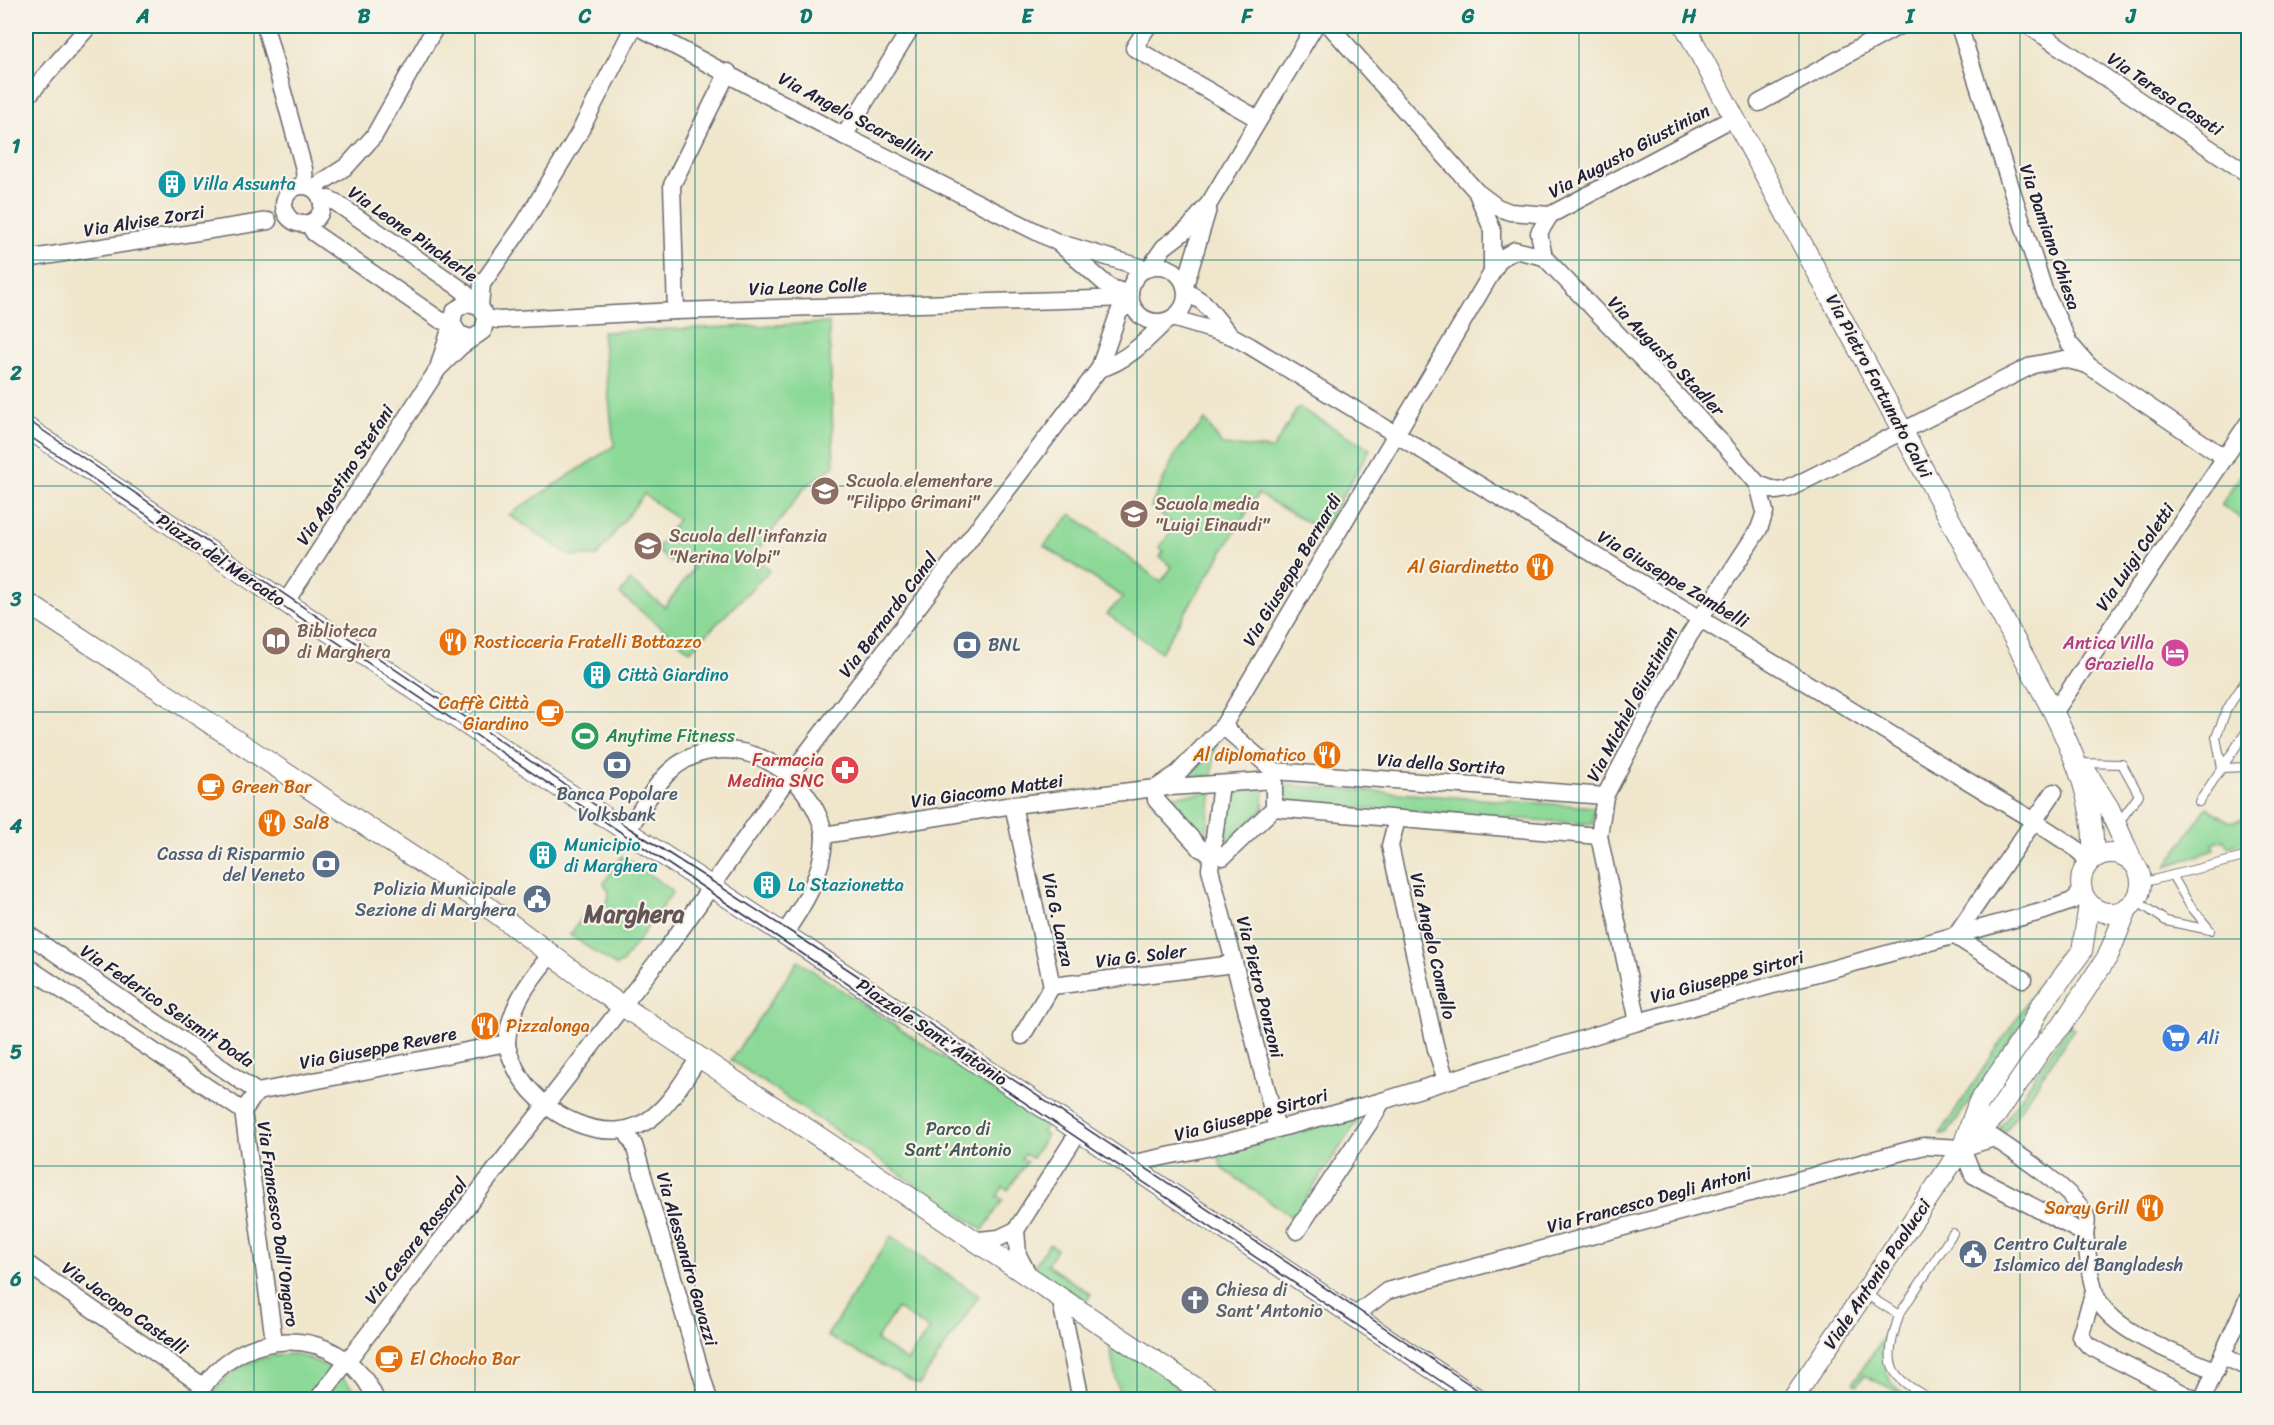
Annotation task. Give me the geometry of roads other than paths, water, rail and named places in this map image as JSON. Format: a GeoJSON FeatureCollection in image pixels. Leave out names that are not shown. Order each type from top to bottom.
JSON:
{"type":"FeatureCollection","features":[{"type":"Feature","properties":{"kind":"street"},"geometry":{"type":"LineString","coordinates":[[26,98],[89,26]]}},
{"type":"Feature","properties":{"kind":"street"},"geometry":{"type":"LineString","coordinates":[[265,26],[304,169],[321,212],[301,222]]}},
{"type":"Feature","properties":{"kind":"street"},"geometry":{"type":"LineString","coordinates":[[268,220],[294,188],[313,191],[347,166],[374,136],[436,26]]}},
{"type":"Feature","properties":{"kind":"street"},"geometry":{"type":"LineString","coordinates":[[287,196],[284,207],[314,233],[440,320],[452,323],[459,334],[471,338],[483,331],[482,284],[524,224],[578,135],[635,26]]}},
{"type":"Feature","properties":{"kind":"street","name":"Via Angelo Scarsellini"},"geometry":{"type":"LineString","coordinates":[[635,26],[729,72],[844,136],[1057,242],[1148,268]]}},
{"type":"Feature","properties":{"kind":"street"},"geometry":{"type":"LineString","coordinates":[[844,136],[912,26]]}},
{"type":"Feature","properties":{"kind":"street"},"geometry":{"type":"LineString","coordinates":[[1148,26],[1134,48],[1258,119]]}},
{"type":"Feature","properties":{"kind":"street"},"geometry":{"type":"LineString","coordinates":[[1210,202],[1185,288],[1183,307],[1169,319],[1155,322],[1145,318],[1136,312],[1131,298],[1134,280],[1148,268],[1164,247],[1189,228],[1210,202],[1315,26]]}},
{"type":"Feature","properties":{"kind":"street"},"geometry":{"type":"LineString","coordinates":[[1330,26],[1476,191],[1492,229],[1492,272]]}},
{"type":"Feature","properties":{"kind":"street","name":"Via Pietro Fortunato Calvi"},"geometry":{"type":"LineString","coordinates":[[1685,26],[2076,756],[2116,825],[2132,861]]}},
{"type":"Feature","properties":{"kind":"street"},"geometry":{"type":"LineString","coordinates":[[1759,103],[1899,26]]}},
{"type":"Feature","properties":{"kind":"street","name":"Via Damiano Chiesa"},"geometry":{"type":"LineString","coordinates":[[1959,26],[2044,290],[2069,343],[2089,366],[2225,458]]}},
{"type":"Feature","properties":{"kind":"street","name":"Via Teresa Casati"},"geometry":{"type":"LineString","coordinates":[[2029,26],[2248,174]]}},
{"type":"Feature","properties":{"kind":"street"},"geometry":{"type":"LineString","coordinates":[[676,311],[672,185],[729,72]]}},
{"type":"Feature","properties":{"kind":"street","name":"Via Augusto Giustinian"},"geometry":{"type":"LineString","coordinates":[[1476,191],[1497,207],[1510,212],[1550,215],[1733,118]]}},
{"type":"Feature","properties":{"kind":"street","name":"Via Leone Pincherle"},"geometry":{"type":"LineString","coordinates":[[313,191],[335,202],[461,289],[483,312]]}},
{"type":"Feature","properties":{"kind":"street"},"geometry":{"type":"LineString","coordinates":[[1396,434],[1500,259],[1515,250],[1544,257],[1539,233],[1550,215]]}},
{"type":"Feature","properties":{"kind":"street","name":"Via Alvise Zorzi"},"geometry":{"type":"LineString","coordinates":[[26,260],[268,220],[301,222]]}},
{"type":"Feature","properties":{"kind":"street","name":"Via Angelo Scarsellini"},"geometry":{"type":"LineString","coordinates":[[1057,242],[1110,286],[1131,298]]}},
{"type":"Feature","properties":{"kind":"street","name":"Via Augusto Stadler"},"geometry":{"type":"LineString","coordinates":[[1544,257],[1725,446],[1758,484]]}},
{"type":"Feature","properties":{"kind":"street"},"geometry":{"type":"LineString","coordinates":[[1148,268],[1172,269],[1185,288]]}},
{"type":"Feature","properties":{"kind":"street","name":"Via Giuseppe Zambelli"},"geometry":{"type":"LineString","coordinates":[[1185,288],[1204,303],[1232,336]]}},
{"type":"Feature","properties":{"kind":"street","name":"Via Leone Colle"},"geometry":{"type":"LineString","coordinates":[[483,312],[498,320],[676,311],[1131,298]]}},
{"type":"Feature","properties":{"kind":"street","name":"Via Bernardo Canal"},"geometry":{"type":"LineString","coordinates":[[623,1005],[712,886],[790,775],[1099,369],[1119,312],[1131,298]]}},
{"type":"Feature","properties":{"kind":"street"},"geometry":{"type":"LineString","coordinates":[[452,323],[455,310],[467,303],[483,312]]}},
{"type":"Feature","properties":{"kind":"street","name":"Via Giuseppe Zambelli"},"geometry":{"type":"LineString","coordinates":[[1169,319],[1232,336],[1250,346],[2034,820],[2091,859]]}},
{"type":"Feature","properties":{"kind":"street","name":"Via Bernardo Canal"},"geometry":{"type":"LineString","coordinates":[[1099,369],[1113,365],[1146,342],[1169,319]]}},
{"type":"Feature","properties":{"kind":"street","name":"Via Agostino Stefani"},"geometry":{"type":"LineString","coordinates":[[438,369],[452,323]]}},
{"type":"Feature","properties":{"kind":"street","name":"Via Agostino Stefani"},"geometry":{"type":"LineString","coordinates":[[285,603],[438,369],[471,338]]}},
{"type":"Feature","properties":{"kind":"street"},"geometry":{"type":"LineString","coordinates":[[1758,484],[1777,491],[1788,489],[1902,429],[1927,421],[2033,365],[2064,359],[2089,366]]}},
{"type":"Feature","properties":{"kind":"street","name":"Via Luigi Coletti"},"geometry":{"type":"LineString","coordinates":[[2054,713],[2248,423]]}},
{"type":"Feature","properties":{"kind":"street","name":"Piazza del Mercato"},"geometry":{"type":"LineString","coordinates":[[26,427],[627,832],[712,886]]}},
{"type":"Feature","properties":{"kind":"street","name":"Via Giuseppe Bernardi"},"geometry":{"type":"LineString","coordinates":[[1156,788],[1178,773],[1223,726],[1396,434]]}},
{"type":"Feature","properties":{"kind":"street","name":"Via Michiel Giustinian"},"geometry":{"type":"LineString","coordinates":[[1638,1022],[1599,836],[1605,796],[1689,636],[1759,529],[1765,512],[1758,484]]}},
{"type":"Feature","properties":{"kind":"street"},"geometry":{"type":"LineString","coordinates":[[26,602],[470,895],[623,1005],[979,1240],[1192,1394],[1214,1400]]}},
{"type":"Feature","properties":{"kind":"street"},"geometry":{"type":"LineString","coordinates":[[1156,788],[1156,800],[1201,849],[1212,855],[1223,857],[1274,808],[1274,776],[1223,726]]}},
{"type":"Feature","properties":{"kind":"street"},"geometry":{"type":"LineString","coordinates":[[627,832],[669,772],[692,757],[711,751],[749,752],[790,775],[803,789],[816,810],[824,835],[821,862],[811,890],[784,934]]}},
{"type":"Feature","properties":{"kind":"street","name":"Via Pietro Fortunato Calvi"},"geometry":{"type":"LineString","coordinates":[[2076,756],[2089,804],[2091,859]]}},
{"type":"Feature","properties":{"kind":"street","name":"Via della Sortita"},"geometry":{"type":"LineString","coordinates":[[1221,784],[1274,776],[1605,796]]}},
{"type":"Feature","properties":{"kind":"street","name":"Via Giacomo Mattei"},"geometry":{"type":"LineString","coordinates":[[824,835],[1013,805],[1156,788],[1221,784]]}},
{"type":"Feature","properties":{"kind":"street","name":"Via Pietro Ponzoni"},"geometry":{"type":"LineString","coordinates":[[1221,784],[1210,869],[1277,1129]]}},
{"type":"Feature","properties":{"kind":"street"},"geometry":{"type":"LineString","coordinates":[[2023,979],[1955,936],[2054,792]]}},
{"type":"Feature","properties":{"kind":"street","name":"Via G. Lanza"},"geometry":{"type":"LineString","coordinates":[[1013,805],[1052,986],[1022,1036]]}},
{"type":"Feature","properties":{"kind":"street"},"geometry":{"type":"LineString","coordinates":[[1274,808],[1599,836]]}},
{"type":"Feature","properties":{"kind":"street","name":"Via Angelo Comello"},"geometry":{"type":"LineString","coordinates":[[1397,819],[1390,846],[1436,1049],[1446,1080]]}},
{"type":"Feature","properties":{"kind":"street"},"geometry":{"type":"LineString","coordinates":[[2111,852],[2124,855],[2132,861],[2139,873],[2135,897],[2110,913],[2101,912],[2085,898],[2082,873],[2091,859],[2111,852]]}},
{"type":"Feature","properties":{"kind":"street","name":"Piazzale Sant'Antonio"},"geometry":{"type":"LineString","coordinates":[[712,886],[1479,1400]]}},
{"type":"Feature","properties":{"kind":"street","name":"Viale Antonio Paolucci"},"geometry":{"type":"LineString","coordinates":[[1792,1400],[1962,1148],[1996,1114],[2044,1045],[2062,1025],[2108,956],[2135,897]]}},
{"type":"Feature","properties":{"kind":"street","name":"Via Giuseppe Sirtori"},"geometry":{"type":"LineString","coordinates":[[1129,1164],[1206,1148],[1382,1101],[1638,1022],[1955,936],[2085,898]]}},
{"type":"Feature","properties":{"kind":"street","name":"Viale Antonio Paolucci"},"geometry":{"type":"LineString","coordinates":[[1962,1148],[1978,1104],[2028,1031],[2040,1007],[2082,951],[2085,898]]}},
{"type":"Feature","properties":{"kind":"street","name":"Via Federico Seismit Doda"},"geometry":{"type":"LineString","coordinates":[[26,933],[258,1092],[243,1111]]}},
{"type":"Feature","properties":{"kind":"street"},"geometry":{"type":"LineString","coordinates":[[552,953],[527,984],[514,1009],[507,1043],[521,1080],[546,1106],[564,1119],[593,1128],[625,1130],[654,1116],[700,1057]]}},
{"type":"Feature","properties":{"kind":"street","name":"Via G. Soler"},"geometry":{"type":"LineString","coordinates":[[1052,986],[1234,964]]}},
{"type":"Feature","properties":{"kind":"street"},"geometry":{"type":"LineString","coordinates":[[26,966],[243,1111]]}},
{"type":"Feature","properties":{"kind":"street","name":"Via Cesare Rossarol"},"geometry":{"type":"LineString","coordinates":[[317,1400],[623,1005]]}},
{"type":"Feature","properties":{"kind":"street","name":"Via Giuseppe Revere"},"geometry":{"type":"LineString","coordinates":[[258,1092],[507,1043]]}},
{"type":"Feature","properties":{"kind":"street"},"geometry":{"type":"LineString","coordinates":[[1297,1231],[1382,1101]]}},
{"type":"Feature","properties":{"kind":"street","name":"Via Francesco Dall'Ongaro"},"geometry":{"type":"LineString","coordinates":[[243,1111],[274,1341]]}},
{"type":"Feature","properties":{"kind":"street","name":"Via Alessandro Gavazzi"},"geometry":{"type":"LineString","coordinates":[[625,1130],[634,1145],[709,1400]]}},
{"type":"Feature","properties":{"kind":"street"},"geometry":{"type":"LineString","coordinates":[[979,1240],[999,1239],[1016,1230],[1079,1131]]}},
{"type":"Feature","properties":{"kind":"street"},"geometry":{"type":"LineString","coordinates":[[2085,1234],[1973,1175],[1962,1148],[1994,1138],[2021,1156],[2076,1202],[2087,1217],[2085,1234],[2094,1292],[2103,1310],[2119,1325],[2219,1363],[2248,1368]]}},
{"type":"Feature","properties":{"kind":"street","name":"Via Francesco Degli Antoni"},"geometry":{"type":"LineString","coordinates":[[1354,1316],[1387,1291],[1924,1146],[1962,1148]]}},
{"type":"Feature","properties":{"kind":"street"},"geometry":{"type":"LineString","coordinates":[[1016,1230],[1018,1255],[1026,1272]]}},
{"type":"Feature","properties":{"kind":"street","name":"Via Jacopo Castelli"},"geometry":{"type":"LineString","coordinates":[[27,1266],[199,1393]]}},
{"type":"Feature","properties":{"kind":"street"},"geometry":{"type":"LineString","coordinates":[[2094,1292],[2080,1336],[2089,1346],[2196,1400]]}},
{"type":"Feature","properties":{"kind":"street"},"geometry":{"type":"LineString","coordinates":[[1059,1297],[1081,1400]]}},
{"type":"Feature","properties":{"kind":"street"},"geometry":{"type":"LineString","coordinates":[[2202,1400],[2248,1298]]}},
{"type":"Feature","properties":{"kind":"street"},"geometry":{"type":"LineString","coordinates":[[199,1393],[222,1364],[246,1349],[274,1341],[299,1341],[323,1348],[347,1361],[361,1375],[376,1400]]}},
{"type":"Feature","properties":{"kind":"lane"},"geometry":{"type":"LineString","coordinates":[[2222,768],[2216,737],[2227,709],[2248,677]]}},
{"type":"Feature","properties":{"kind":"lane"},"geometry":{"type":"LineString","coordinates":[[2199,802],[2248,729]]}},
{"type":"Feature","properties":{"kind":"lane"},"geometry":{"type":"LineString","coordinates":[[2076,756],[2122,764],[2139,795],[2116,825]]}},
{"type":"Feature","properties":{"kind":"lane"},"geometry":{"type":"LineString","coordinates":[[2222,768],[2248,767]]}},
{"type":"Feature","properties":{"kind":"lane"},"geometry":{"type":"LineString","coordinates":[[2172,875],[2189,904],[2210,930],[2166,921],[2135,897],[2172,875],[2248,856]]}},
{"type":"Feature","properties":{"kind":"lane"},"geometry":{"type":"LineString","coordinates":[[1934,1400],[1911,1388],[1894,1374],[1890,1362],[1890,1346],[1899,1315],[1953,1233]]}},
{"type":"Feature","properties":{"kind":"lane"},"geometry":{"type":"LineString","coordinates":[[1864,1293],[1899,1315]]}},
{"type":"Feature","properties":{"kind":"tram line"},"geometry":{"type":"LineString","coordinates":[[26,419],[629,828],[813,946],[1493,1400]]}},
{"type":"Feature","properties":{"kind":"tram line"},"geometry":{"type":"LineString","coordinates":[[26,434],[1469,1400]]}},
{"type":"Feature","properties":{"kind":"place","name":"Villa Assunta"},"geometry":{"type":"Point","coordinates":[172,184]}},
{"type":"Feature","properties":{"kind":"place","name":"Scuola elementare \"Filippo Grimani\""},"geometry":{"type":"Point","coordinates":[825,491]}},
{"type":"Feature","properties":{"kind":"place","name":"Scuola media \"Luigi Einaudi\""},"geometry":{"type":"Point","coordinates":[1134,514]}},
{"type":"Feature","properties":{"kind":"place","name":"Scuola dell'infanzia \"Nerina Volpi\""},"geometry":{"type":"Point","coordinates":[648,546]}},
{"type":"Feature","properties":{"kind":"place","name":"Al Giardinetto"},"geometry":{"type":"Point","coordinates":[1540,567]}},
{"type":"Feature","properties":{"kind":"place","name":"Biblioteca di Marghera"},"geometry":{"type":"Point","coordinates":[276,641]}},
{"type":"Feature","properties":{"kind":"place","name":"Rosticceria Fratelli Bottazzo"},"geometry":{"type":"Point","coordinates":[453,642]}},
{"type":"Feature","properties":{"kind":"place","name":"BNL"},"geometry":{"type":"Point","coordinates":[967,645]}},
{"type":"Feature","properties":{"kind":"place","name":"Antica Villa Graziella"},"geometry":{"type":"Point","coordinates":[2175,653]}},
{"type":"Feature","properties":{"kind":"place","name":"Città Giardino"},"geometry":{"type":"Point","coordinates":[597,675]}},
{"type":"Feature","properties":{"kind":"place","name":"Caffè Città Giardino"},"geometry":{"type":"Point","coordinates":[550,713]}},
{"type":"Feature","properties":{"kind":"place","name":"Anytime Fitness"},"geometry":{"type":"Point","coordinates":[585,736]}},
{"type":"Feature","properties":{"kind":"place","name":"Al diplomatico"},"geometry":{"type":"Point","coordinates":[1327,755]}},
{"type":"Feature","properties":{"kind":"place","name":"Banca Popolare Volksbank"},"geometry":{"type":"Point","coordinates":[617,765]}},
{"type":"Feature","properties":{"kind":"place","name":"Farmacia Medina SNC"},"geometry":{"type":"Point","coordinates":[845,770]}},
{"type":"Feature","properties":{"kind":"place","name":"Green Bar"},"geometry":{"type":"Point","coordinates":[211,787]}},
{"type":"Feature","properties":{"kind":"place","name":"Sal8"},"geometry":{"type":"Point","coordinates":[272,823]}},
{"type":"Feature","properties":{"kind":"place","name":"Municipio di Marghera"},"geometry":{"type":"Point","coordinates":[543,855]}},
{"type":"Feature","properties":{"kind":"place","name":"Cassa di Risparmio del Veneto"},"geometry":{"type":"Point","coordinates":[326,864]}},
{"type":"Feature","properties":{"kind":"place","name":"La Stazionetta"},"geometry":{"type":"Point","coordinates":[767,885]}},
{"type":"Feature","properties":{"kind":"place","name":"Polizia Municipale Sezione di Marghera"},"geometry":{"type":"Point","coordinates":[537,899]}},
{"type":"Feature","properties":{"kind":"place","name":"Pizzalonga"},"geometry":{"type":"Point","coordinates":[485,1026]}},
{"type":"Feature","properties":{"kind":"place","name":"Ali"},"geometry":{"type":"Point","coordinates":[2176,1038]}},
{"type":"Feature","properties":{"kind":"place","name":"Saray Grill"},"geometry":{"type":"Point","coordinates":[2150,1208]}},
{"type":"Feature","properties":{"kind":"place","name":"Centro Culturale Islamico del Bangladesh"},"geometry":{"type":"Point","coordinates":[1973,1254]}},
{"type":"Feature","properties":{"kind":"place","name":"Chiesa di Sant'Antonio"},"geometry":{"type":"Point","coordinates":[1195,1300]}},
{"type":"Feature","properties":{"kind":"place","name":"El Chocho Bar"},"geometry":{"type":"Point","coordinates":[389,1359]}},
{"type":"Feature","properties":{"kind":"district","name":"Marghera"},"geometry":{"type":"Point","coordinates":[634,914]}},
{"type":"Feature","properties":{"kind":"park label","name":"Parco di Sant'Antonio"},"geometry":{"type":"Point","coordinates":[958,1139]}}]}
